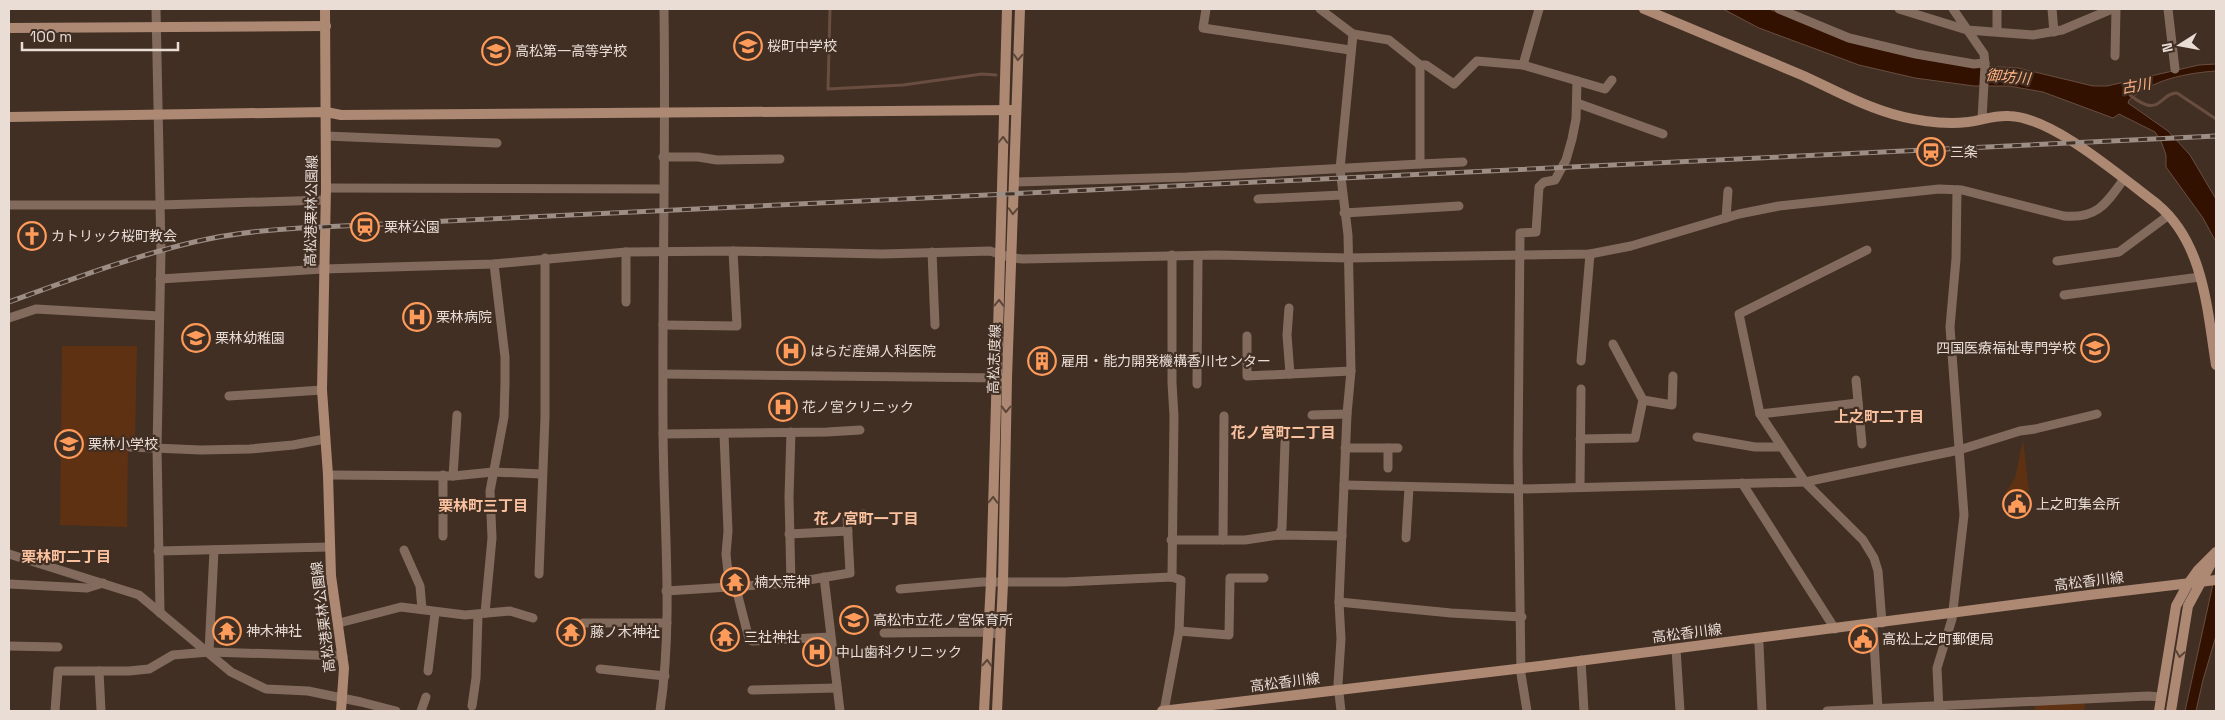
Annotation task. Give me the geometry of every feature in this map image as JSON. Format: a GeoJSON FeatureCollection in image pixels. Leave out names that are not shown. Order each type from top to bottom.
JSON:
{"type":"FeatureCollection","features":[{"type":"Feature","properties":{"kind":"main road","name":"高松港栗林公園線"},"geometry":{"type":"LineString","coordinates":[[325,9],[326,188],[322,390],[328,474],[329,547],[333,600],[339,623],[343,656],[343,698],[341,711]]}},
{"type":"Feature","properties":{"kind":"main road","name":"高松志度線"},"geometry":{"type":"LineString","coordinates":[[997,711],[1003,583],[1000,254],[1007,9]]}},
{"type":"Feature","properties":{"kind":"main road","name":"高松志度線"},"geometry":{"type":"LineString","coordinates":[[984,711],[1002,378],[1012,258],[1020,9]]}},
{"type":"Feature","properties":{"kind":"main road"},"geometry":{"type":"LineString","coordinates":[[1644,9],[1806,77],[1846,98],[1884,112],[1912,118],[1953,123],[2012,116],[2035,122],[2074,143],[2124,179],[2169,215],[2188,243],[2200,278],[2216,365]]}},
{"type":"Feature","properties":{"kind":"main road"},"geometry":{"type":"LineString","coordinates":[[9,28],[326,26]]}},
{"type":"Feature","properties":{"kind":"main road"},"geometry":{"type":"LineString","coordinates":[[9,117],[326,112],[342,115],[1016,110]]}},
{"type":"Feature","properties":{"kind":"main road"},"geometry":{"type":"LineString","coordinates":[[2171,711],[2188,606],[2216,552]]}},
{"type":"Feature","properties":{"kind":"main road"},"geometry":{"type":"LineString","coordinates":[[2159,711],[2176,606],[2198,570],[2216,552]]}},
{"type":"Feature","properties":{"kind":"main road","name":"高松香川線"},"geometry":{"type":"LineString","coordinates":[[1163,711],[1877,624],[1953,612],[2214,580]]}},
{"type":"Feature","properties":{"kind":"street"},"geometry":{"type":"LineString","coordinates":[[156,9],[160,205],[157,448],[160,613]]}},
{"type":"Feature","properties":{"kind":"street"},"geometry":{"type":"LineString","coordinates":[[660,711],[665,676],[667,623],[663,325],[664,9]]}},
{"type":"Feature","properties":{"kind":"street"},"geometry":{"type":"LineString","coordinates":[[1206,9],[1203,28],[1350,50]]}},
{"type":"Feature","properties":{"kind":"street"},"geometry":{"type":"LineString","coordinates":[[1320,9],[1353,34],[1388,40],[1420,65],[1426,65],[1454,84],[1477,60],[1523,65],[1605,90],[1612,80]]}},
{"type":"Feature","properties":{"kind":"street"},"geometry":{"type":"LineString","coordinates":[[1523,65],[1539,9]]}},
{"type":"Feature","properties":{"kind":"street"},"geometry":{"type":"LineString","coordinates":[[1779,9],[1849,38],[1916,54],[1974,64],[1985,64]]}},
{"type":"Feature","properties":{"kind":"street"},"geometry":{"type":"LineString","coordinates":[[1899,9],[1967,30],[2033,35],[2054,32],[2094,12],[2114,9],[2114,56]]}},
{"type":"Feature","properties":{"kind":"street"},"geometry":{"type":"LineString","coordinates":[[1952,9],[1981,48],[1985,64],[1982,119]]}},
{"type":"Feature","properties":{"kind":"street"},"geometry":{"type":"LineString","coordinates":[[1997,9],[1997,31]]}},
{"type":"Feature","properties":{"kind":"street"},"geometry":{"type":"LineString","coordinates":[[2052,9],[2054,32]]}},
{"type":"Feature","properties":{"kind":"street"},"geometry":{"type":"LineString","coordinates":[[2168,9],[2175,69]]}},
{"type":"Feature","properties":{"kind":"street"},"geometry":{"type":"LineString","coordinates":[[1341,711],[1338,690],[1341,639],[1339,602],[1345,448],[1351,371],[1349,258],[1340,169],[1353,34]]}},
{"type":"Feature","properties":{"kind":"street"},"geometry":{"type":"LineString","coordinates":[[1420,65],[1420,164]]}},
{"type":"Feature","properties":{"kind":"street"},"geometry":{"type":"LineString","coordinates":[[1527,711],[1522,668],[1518,458],[1521,308],[1520,233],[1536,232],[1539,187],[1544,182],[1555,180],[1566,160],[1572,139],[1577,103],[1575,90],[1577,81]]}},
{"type":"Feature","properties":{"kind":"street"},"geometry":{"type":"LineString","coordinates":[[1577,103],[1663,134]]}},
{"type":"Feature","properties":{"kind":"street"},"geometry":{"type":"LineString","coordinates":[[326,136],[497,142]]}},
{"type":"Feature","properties":{"kind":"street"},"geometry":{"type":"LineString","coordinates":[[663,157],[698,157],[717,160],[780,159]]}},
{"type":"Feature","properties":{"kind":"street"},"geometry":{"type":"LineString","coordinates":[[1014,182],[1187,177],[1463,162]]}},
{"type":"Feature","properties":{"kind":"street"},"geometry":{"type":"LineString","coordinates":[[160,279],[323,269],[494,264],[626,252],[733,251],[882,254],[990,251],[1012,258],[1172,255],[1349,258],[1590,254],[1631,246],[1726,218],[1779,206],[1939,189],[1957,190],[2054,213],[2081,217],[2100,209],[2124,179]]}},
{"type":"Feature","properties":{"kind":"street"},"geometry":{"type":"LineString","coordinates":[[326,188],[663,189]]}},
{"type":"Feature","properties":{"kind":"street"},"geometry":{"type":"LineString","coordinates":[[1726,218],[1728,190]]}},
{"type":"Feature","properties":{"kind":"street"},"geometry":{"type":"LineString","coordinates":[[1939,708],[1937,668],[1953,612],[1964,515],[1950,327],[1956,259],[1957,190]]}},
{"type":"Feature","properties":{"kind":"street"},"geometry":{"type":"LineString","coordinates":[[1258,199],[1342,195]]}},
{"type":"Feature","properties":{"kind":"street"},"geometry":{"type":"LineString","coordinates":[[9,205],[160,205],[325,200]]}},
{"type":"Feature","properties":{"kind":"street"},"geometry":{"type":"LineString","coordinates":[[1344,213],[1459,206]]}},
{"type":"Feature","properties":{"kind":"street"},"geometry":{"type":"LineString","coordinates":[[2057,261],[2119,252],[2169,215]]}},
{"type":"Feature","properties":{"kind":"street"},"geometry":{"type":"LineString","coordinates":[[1867,250],[1739,314],[1760,414],[1805,482],[1862,540],[1874,558],[1878,571],[1878,709]]}},
{"type":"Feature","properties":{"kind":"street"},"geometry":{"type":"LineString","coordinates":[[663,325],[737,326],[733,251]]}},
{"type":"Feature","properties":{"kind":"street"},"geometry":{"type":"LineString","coordinates":[[626,252],[626,302]]}},
{"type":"Feature","properties":{"kind":"street"},"geometry":{"type":"LineString","coordinates":[[932,252],[935,324]]}},
{"type":"Feature","properties":{"kind":"street"},"geometry":{"type":"LineString","coordinates":[[1581,361],[1590,254]]}},
{"type":"Feature","properties":{"kind":"street"},"geometry":{"type":"LineString","coordinates":[[1172,255],[1172,382],[1174,416],[1172,577]]}},
{"type":"Feature","properties":{"kind":"street"},"geometry":{"type":"LineString","coordinates":[[1197,384],[1198,256]]}},
{"type":"Feature","properties":{"kind":"street"},"geometry":{"type":"LineString","coordinates":[[539,574],[545,417],[545,258]]}},
{"type":"Feature","properties":{"kind":"street"},"geometry":{"type":"LineString","coordinates":[[472,706],[481,614],[491,556],[490,490],[504,417],[505,357],[494,264]]}},
{"type":"Feature","properties":{"kind":"street"},"geometry":{"type":"LineString","coordinates":[[2064,295],[2200,278]]}},
{"type":"Feature","properties":{"kind":"street"},"geometry":{"type":"LineString","coordinates":[[1289,308],[1287,335],[1290,374]]}},
{"type":"Feature","properties":{"kind":"street"},"geometry":{"type":"LineString","coordinates":[[9,318],[36,309],[159,316]]}},
{"type":"Feature","properties":{"kind":"street"},"geometry":{"type":"LineString","coordinates":[[1247,336],[1247,376],[1351,371]]}},
{"type":"Feature","properties":{"kind":"street"},"geometry":{"type":"LineString","coordinates":[[1580,439],[1635,438],[1643,400],[1613,344]]}},
{"type":"Feature","properties":{"kind":"street"},"geometry":{"type":"LineString","coordinates":[[664,374],[1002,378]]}},
{"type":"Feature","properties":{"kind":"street"},"geometry":{"type":"LineString","coordinates":[[1643,400],[1672,405],[1673,376]]}},
{"type":"Feature","properties":{"kind":"street"},"geometry":{"type":"LineString","coordinates":[[1856,380],[1862,444]]}},
{"type":"Feature","properties":{"kind":"street"},"geometry":{"type":"LineString","coordinates":[[1580,487],[1581,389]]}},
{"type":"Feature","properties":{"kind":"street"},"geometry":{"type":"LineString","coordinates":[[229,396],[322,390]]}},
{"type":"Feature","properties":{"kind":"street"},"geometry":{"type":"LineString","coordinates":[[1760,414],[1858,403]]}},
{"type":"Feature","properties":{"kind":"street"},"geometry":{"type":"LineString","coordinates":[[443,536],[448,476],[457,414]]}},
{"type":"Feature","properties":{"kind":"street"},"geometry":{"type":"LineString","coordinates":[[1312,415],[1347,414]]}},
{"type":"Feature","properties":{"kind":"street"},"geometry":{"type":"LineString","coordinates":[[1344,485],[1520,489],[1805,482],[1959,450],[2020,430],[2035,429],[2098,414]]}},
{"type":"Feature","properties":{"kind":"street"},"geometry":{"type":"LineString","coordinates":[[1223,540],[1224,416]]}},
{"type":"Feature","properties":{"kind":"street"},"geometry":{"type":"LineString","coordinates":[[664,434],[860,430]]}},
{"type":"Feature","properties":{"kind":"street"},"geometry":{"type":"LineString","coordinates":[[791,432],[789,534],[791,584]]}},
{"type":"Feature","properties":{"kind":"street"},"geometry":{"type":"LineString","coordinates":[[724,434],[728,532],[726,554],[732,587],[738,596],[748,639],[752,641],[830,637]]}},
{"type":"Feature","properties":{"kind":"street"},"geometry":{"type":"LineString","coordinates":[[1697,437],[1755,447],[1782,447]]}},
{"type":"Feature","properties":{"kind":"street"},"geometry":{"type":"LineString","coordinates":[[130,447],[200,450],[250,449],[293,445],[325,439]]}},
{"type":"Feature","properties":{"kind":"street"},"geometry":{"type":"LineString","coordinates":[[1279,535],[1282,528],[1285,442]]}},
{"type":"Feature","properties":{"kind":"street"},"geometry":{"type":"LineString","coordinates":[[1345,448],[1398,448]]}},
{"type":"Feature","properties":{"kind":"street"},"geometry":{"type":"LineString","coordinates":[[1388,448],[1388,468]]}},
{"type":"Feature","properties":{"kind":"street"},"geometry":{"type":"LineString","coordinates":[[328,474],[448,476],[493,472],[542,474]]}},
{"type":"Feature","properties":{"kind":"street"},"geometry":{"type":"LineString","coordinates":[[1742,483],[1835,629]]}},
{"type":"Feature","properties":{"kind":"street"},"geometry":{"type":"LineString","coordinates":[[1406,538],[1409,487]]}},
{"type":"Feature","properties":{"kind":"street"},"geometry":{"type":"LineString","coordinates":[[666,591],[791,584],[850,573],[847,517],[864,514]]}},
{"type":"Feature","properties":{"kind":"street"},"geometry":{"type":"LineString","coordinates":[[789,534],[848,531]]}},
{"type":"Feature","properties":{"kind":"street"},"geometry":{"type":"LineString","coordinates":[[1172,540],[1246,540],[1279,535],[1342,536]]}},
{"type":"Feature","properties":{"kind":"street"},"geometry":{"type":"LineString","coordinates":[[158,551],[329,547]]}},
{"type":"Feature","properties":{"kind":"street"},"geometry":{"type":"LineString","coordinates":[[209,652],[214,550]]}},
{"type":"Feature","properties":{"kind":"street"},"geometry":{"type":"LineString","coordinates":[[404,550],[420,586],[422,609]]}},
{"type":"Feature","properties":{"kind":"street"},"geometry":{"type":"LineString","coordinates":[[9,554],[139,595],[231,672],[266,689],[308,691],[396,711]]}},
{"type":"Feature","properties":{"kind":"street"},"geometry":{"type":"LineString","coordinates":[[824,577],[840,711]]}},
{"type":"Feature","properties":{"kind":"street"},"geometry":{"type":"LineString","coordinates":[[900,589],[991,582],[1065,582],[1172,577],[1181,580],[1179,631],[1163,711]]}},
{"type":"Feature","properties":{"kind":"street"},"geometry":{"type":"LineString","coordinates":[[1179,631],[1229,635],[1230,578],[1264,578]]}},
{"type":"Feature","properties":{"kind":"street"},"geometry":{"type":"LineString","coordinates":[[9,584],[87,588],[103,583]]}},
{"type":"Feature","properties":{"kind":"street"},"geometry":{"type":"LineString","coordinates":[[1339,602],[1451,613],[1522,617]]}},
{"type":"Feature","properties":{"kind":"street"},"geometry":{"type":"LineString","coordinates":[[339,623],[401,607],[422,609],[435,613],[481,614],[510,611],[533,618]]}},
{"type":"Feature","properties":{"kind":"street"},"geometry":{"type":"LineString","coordinates":[[428,671],[435,613]]}},
{"type":"Feature","properties":{"kind":"street"},"geometry":{"type":"LineString","coordinates":[[583,623],[667,623]]}},
{"type":"Feature","properties":{"kind":"street"},"geometry":{"type":"LineString","coordinates":[[884,633],[989,632],[1000,634]]}},
{"type":"Feature","properties":{"kind":"street"},"geometry":{"type":"LineString","coordinates":[[1756,638],[1759,644],[1762,711]]}},
{"type":"Feature","properties":{"kind":"street"},"geometry":{"type":"LineString","coordinates":[[9,646],[58,647]]}},
{"type":"Feature","properties":{"kind":"street"},"geometry":{"type":"LineString","coordinates":[[1676,649],[1680,711]]}},
{"type":"Feature","properties":{"kind":"street"},"geometry":{"type":"LineString","coordinates":[[55,711],[58,671],[129,671],[149,669],[173,655],[209,652],[343,656]]}},
{"type":"Feature","properties":{"kind":"street"},"geometry":{"type":"LineString","coordinates":[[1581,660],[1584,711]]}},
{"type":"Feature","properties":{"kind":"street"},"geometry":{"type":"LineString","coordinates":[[600,669],[665,676]]}},
{"type":"Feature","properties":{"kind":"street"},"geometry":{"type":"LineString","coordinates":[[99,671],[101,711]]}},
{"type":"Feature","properties":{"kind":"street"},"geometry":{"type":"LineString","coordinates":[[752,690],[837,688]]}},
{"type":"Feature","properties":{"kind":"street"},"geometry":{"type":"LineString","coordinates":[[1827,711],[1939,708],[2148,696],[2161,697]]}},
{"type":"Feature","properties":{"kind":"street"},"geometry":{"type":"LineString","coordinates":[[421,711],[426,697]]}},
{"type":"Feature","properties":{"kind":"street"},"geometry":{"type":"LineString","coordinates":[[359,711],[361,702]]}},
{"type":"Feature","properties":{"kind":"street"},"geometry":{"type":"LineString","coordinates":[[2029,702],[2030,711]]}},
{"type":"Feature","properties":{"kind":"shaded area"},"geometry":{"type":"Polygon","coordinates":[[[62,346],[137,346],[135,439],[128,439],[127,527],[60,525],[62,346]]]}},
{"type":"Feature","properties":{"kind":"shaded area"},"geometry":{"type":"Polygon","coordinates":[[[2023,440],[2029,491],[2005,494],[2015,478],[2023,440]]]}},
{"type":"Feature","properties":{"kind":"shaded area"},"geometry":{"type":"Polygon","coordinates":[[[2085,703],[2084,711],[2034,711],[2036,705],[2085,703]]]}},
{"type":"Feature","properties":{"kind":"water"},"geometry":{"type":"Polygon","coordinates":[[[1723,9],[1769,9],[1832,34],[1966,65],[2018,68],[2093,86],[2107,86],[2199,65],[2216,64],[2216,71],[2181,76],[2148,87],[2129,100],[2128,103],[2168,131],[2190,155],[2216,199],[2216,242],[2203,218],[2166,167],[2166,155],[2161,141],[2155,132],[2119,114],[2113,118],[2043,92],[2009,86],[1974,86],[1915,78],[1859,65],[1759,28],[1723,9]]]}},
{"type":"Feature","properties":{"kind":"water"},"geometry":{"type":"Polygon","coordinates":[[[2216,570],[2216,636],[2196,711],[2185,711],[2216,570]]]}},
{"type":"Feature","properties":{"kind":"waterway"},"geometry":{"type":"LineString","coordinates":[[830,9],[828,89],[903,85],[982,74],[996,75]]}},
{"type":"Feature","properties":{"kind":"waterway","name":"古川"},"geometry":{"type":"LineString","coordinates":[[2130,95],[2140,102],[2154,105],[2171,94],[2177,93],[2216,119]]}},
{"type":"Feature","properties":{"kind":"railway"},"geometry":{"type":"LineString","coordinates":[[9,302],[101,269],[170,248],[220,237],[287,229],[2216,136]]}},
{"type":"Feature","properties":{"kind":"place","name":"桜町中学校"},"geometry":{"type":"Point","coordinates":[748,46]}},
{"type":"Feature","properties":{"kind":"place","name":"高松第一高等学校"},"geometry":{"type":"Point","coordinates":[496,51]}},
{"type":"Feature","properties":{"kind":"place","name":"三条"},"geometry":{"type":"Point","coordinates":[1931,152]}},
{"type":"Feature","properties":{"kind":"place","name":"栗林公園"},"geometry":{"type":"Point","coordinates":[365,227]}},
{"type":"Feature","properties":{"kind":"place","name":"カトリック桜町教会"},"geometry":{"type":"Point","coordinates":[32,236]}},
{"type":"Feature","properties":{"kind":"place","name":"栗林病院"},"geometry":{"type":"Point","coordinates":[417,317]}},
{"type":"Feature","properties":{"kind":"place","name":"栗林幼稚園"},"geometry":{"type":"Point","coordinates":[196,338]}},
{"type":"Feature","properties":{"kind":"place","name":"四国医療福祉専門学校"},"geometry":{"type":"Point","coordinates":[2095,348]}},
{"type":"Feature","properties":{"kind":"place","name":"はらだ産婦人科医院"},"geometry":{"type":"Point","coordinates":[791,351]}},
{"type":"Feature","properties":{"kind":"place","name":"雇用・能力開発機構香川センター"},"geometry":{"type":"Point","coordinates":[1042,361]}},
{"type":"Feature","properties":{"kind":"place","name":"花ノ宮クリニック"},"geometry":{"type":"Point","coordinates":[783,407]}},
{"type":"Feature","properties":{"kind":"place","name":"栗林小学校"},"geometry":{"type":"Point","coordinates":[69,444]}},
{"type":"Feature","properties":{"kind":"place","name":"上之町集会所"},"geometry":{"type":"Point","coordinates":[2017,504]}},
{"type":"Feature","properties":{"kind":"place","name":"楠大荒神"},"geometry":{"type":"Point","coordinates":[735,582]}},
{"type":"Feature","properties":{"kind":"place","name":"高松市立花ノ宮保育所"},"geometry":{"type":"Point","coordinates":[854,620]}},
{"type":"Feature","properties":{"kind":"place","name":"神木神社"},"geometry":{"type":"Point","coordinates":[227,631]}},
{"type":"Feature","properties":{"kind":"place","name":"藤ノ木神社"},"geometry":{"type":"Point","coordinates":[571,632]}},
{"type":"Feature","properties":{"kind":"place","name":"三社神社"},"geometry":{"type":"Point","coordinates":[725,637]}},
{"type":"Feature","properties":{"kind":"place","name":"高松上之町郵便局"},"geometry":{"type":"Point","coordinates":[1863,639]}},
{"type":"Feature","properties":{"kind":"place","name":"中山歯科クリニック"},"geometry":{"type":"Point","coordinates":[817,652]}},
{"type":"Feature","properties":{"kind":"district","name":"上之町二丁目"},"geometry":{"type":"Point","coordinates":[1879,417]}},
{"type":"Feature","properties":{"kind":"district","name":"花ノ宮町二丁目"},"geometry":{"type":"Point","coordinates":[1283,433]}},
{"type":"Feature","properties":{"kind":"district","name":"栗林町三丁目"},"geometry":{"type":"Point","coordinates":[483,506]}},
{"type":"Feature","properties":{"kind":"district","name":"花ノ宮町一丁目"},"geometry":{"type":"Point","coordinates":[866,519]}},
{"type":"Feature","properties":{"kind":"district","name":"栗林町二丁目"},"geometry":{"type":"Point","coordinates":[66,557]}},
{"type":"Feature","properties":{"kind":"water label","name":"御坊川"},"geometry":{"type":"Point","coordinates":[2008,77]}}]}
